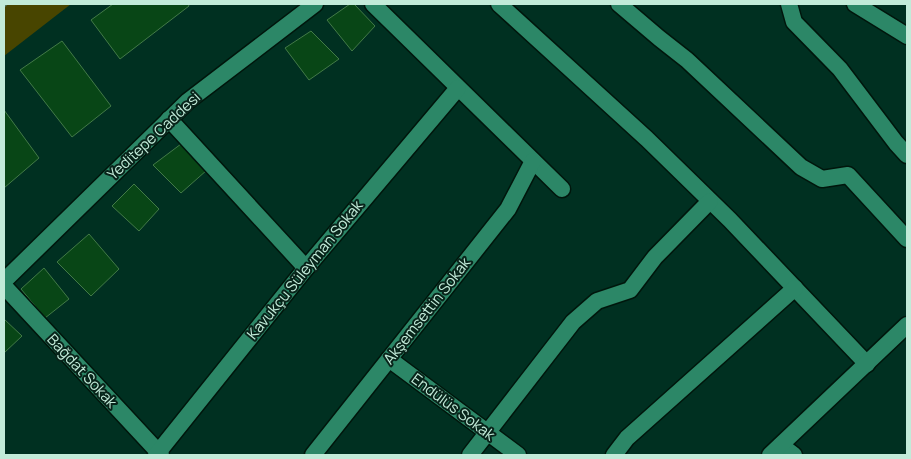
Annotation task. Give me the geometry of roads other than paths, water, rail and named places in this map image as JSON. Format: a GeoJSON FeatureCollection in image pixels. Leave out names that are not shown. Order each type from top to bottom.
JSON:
{"type":"FeatureCollection","features":[{"type":"Feature","properties":{"kind":"street","name":"Yeditepe Caddesi"},"geometry":{"type":"LineString","coordinates":[[4,280],[188,101],[315,4]]}},
{"type":"Feature","properties":{"kind":"street"},"geometry":{"type":"LineString","coordinates":[[373,4],[562,190]]}},
{"type":"Feature","properties":{"kind":"street"},"geometry":{"type":"LineString","coordinates":[[499,4],[647,139],[710,200],[866,364]]}},
{"type":"Feature","properties":{"kind":"street"},"geometry":{"type":"LineString","coordinates":[[619,4],[687,60],[801,167],[822,179],[848,175],[907,239]]}},
{"type":"Feature","properties":{"kind":"street"},"geometry":{"type":"LineString","coordinates":[[789,4],[794,22],[840,69],[907,155]]}},
{"type":"Feature","properties":{"kind":"street"},"geometry":{"type":"LineString","coordinates":[[855,4],[907,36]]}},
{"type":"Feature","properties":{"kind":"street","name":"Kavukçu Süleyman Sokak"},"geometry":{"type":"LineString","coordinates":[[159,454],[306,268],[458,88]]}},
{"type":"Feature","properties":{"kind":"street"},"geometry":{"type":"LineString","coordinates":[[170,119],[306,268]]}},
{"type":"Feature","properties":{"kind":"street","name":"Akşemsettin Sokak"},"geometry":{"type":"LineString","coordinates":[[314,455],[508,208],[533,161]]}},
{"type":"Feature","properties":{"kind":"street"},"geometry":{"type":"LineString","coordinates":[[470,455],[573,322],[597,301],[630,290],[656,257],[710,200]]}},
{"type":"Feature","properties":{"kind":"street","name":"Bağdat Sokak"},"geometry":{"type":"LineString","coordinates":[[4,286],[159,454]]}},
{"type":"Feature","properties":{"kind":"street"},"geometry":{"type":"LineString","coordinates":[[614,455],[627,438],[795,288]]}},
{"type":"Feature","properties":{"kind":"street"},"geometry":{"type":"LineString","coordinates":[[776,450],[907,326]]}},
{"type":"Feature","properties":{"kind":"street","name":"Endülüs Sokak"},"geometry":{"type":"LineString","coordinates":[[389,359],[518,455]]}},
{"type":"Feature","properties":{"kind":"street"},"geometry":{"type":"LineString","coordinates":[[776,450],[794,455]]}}]}
